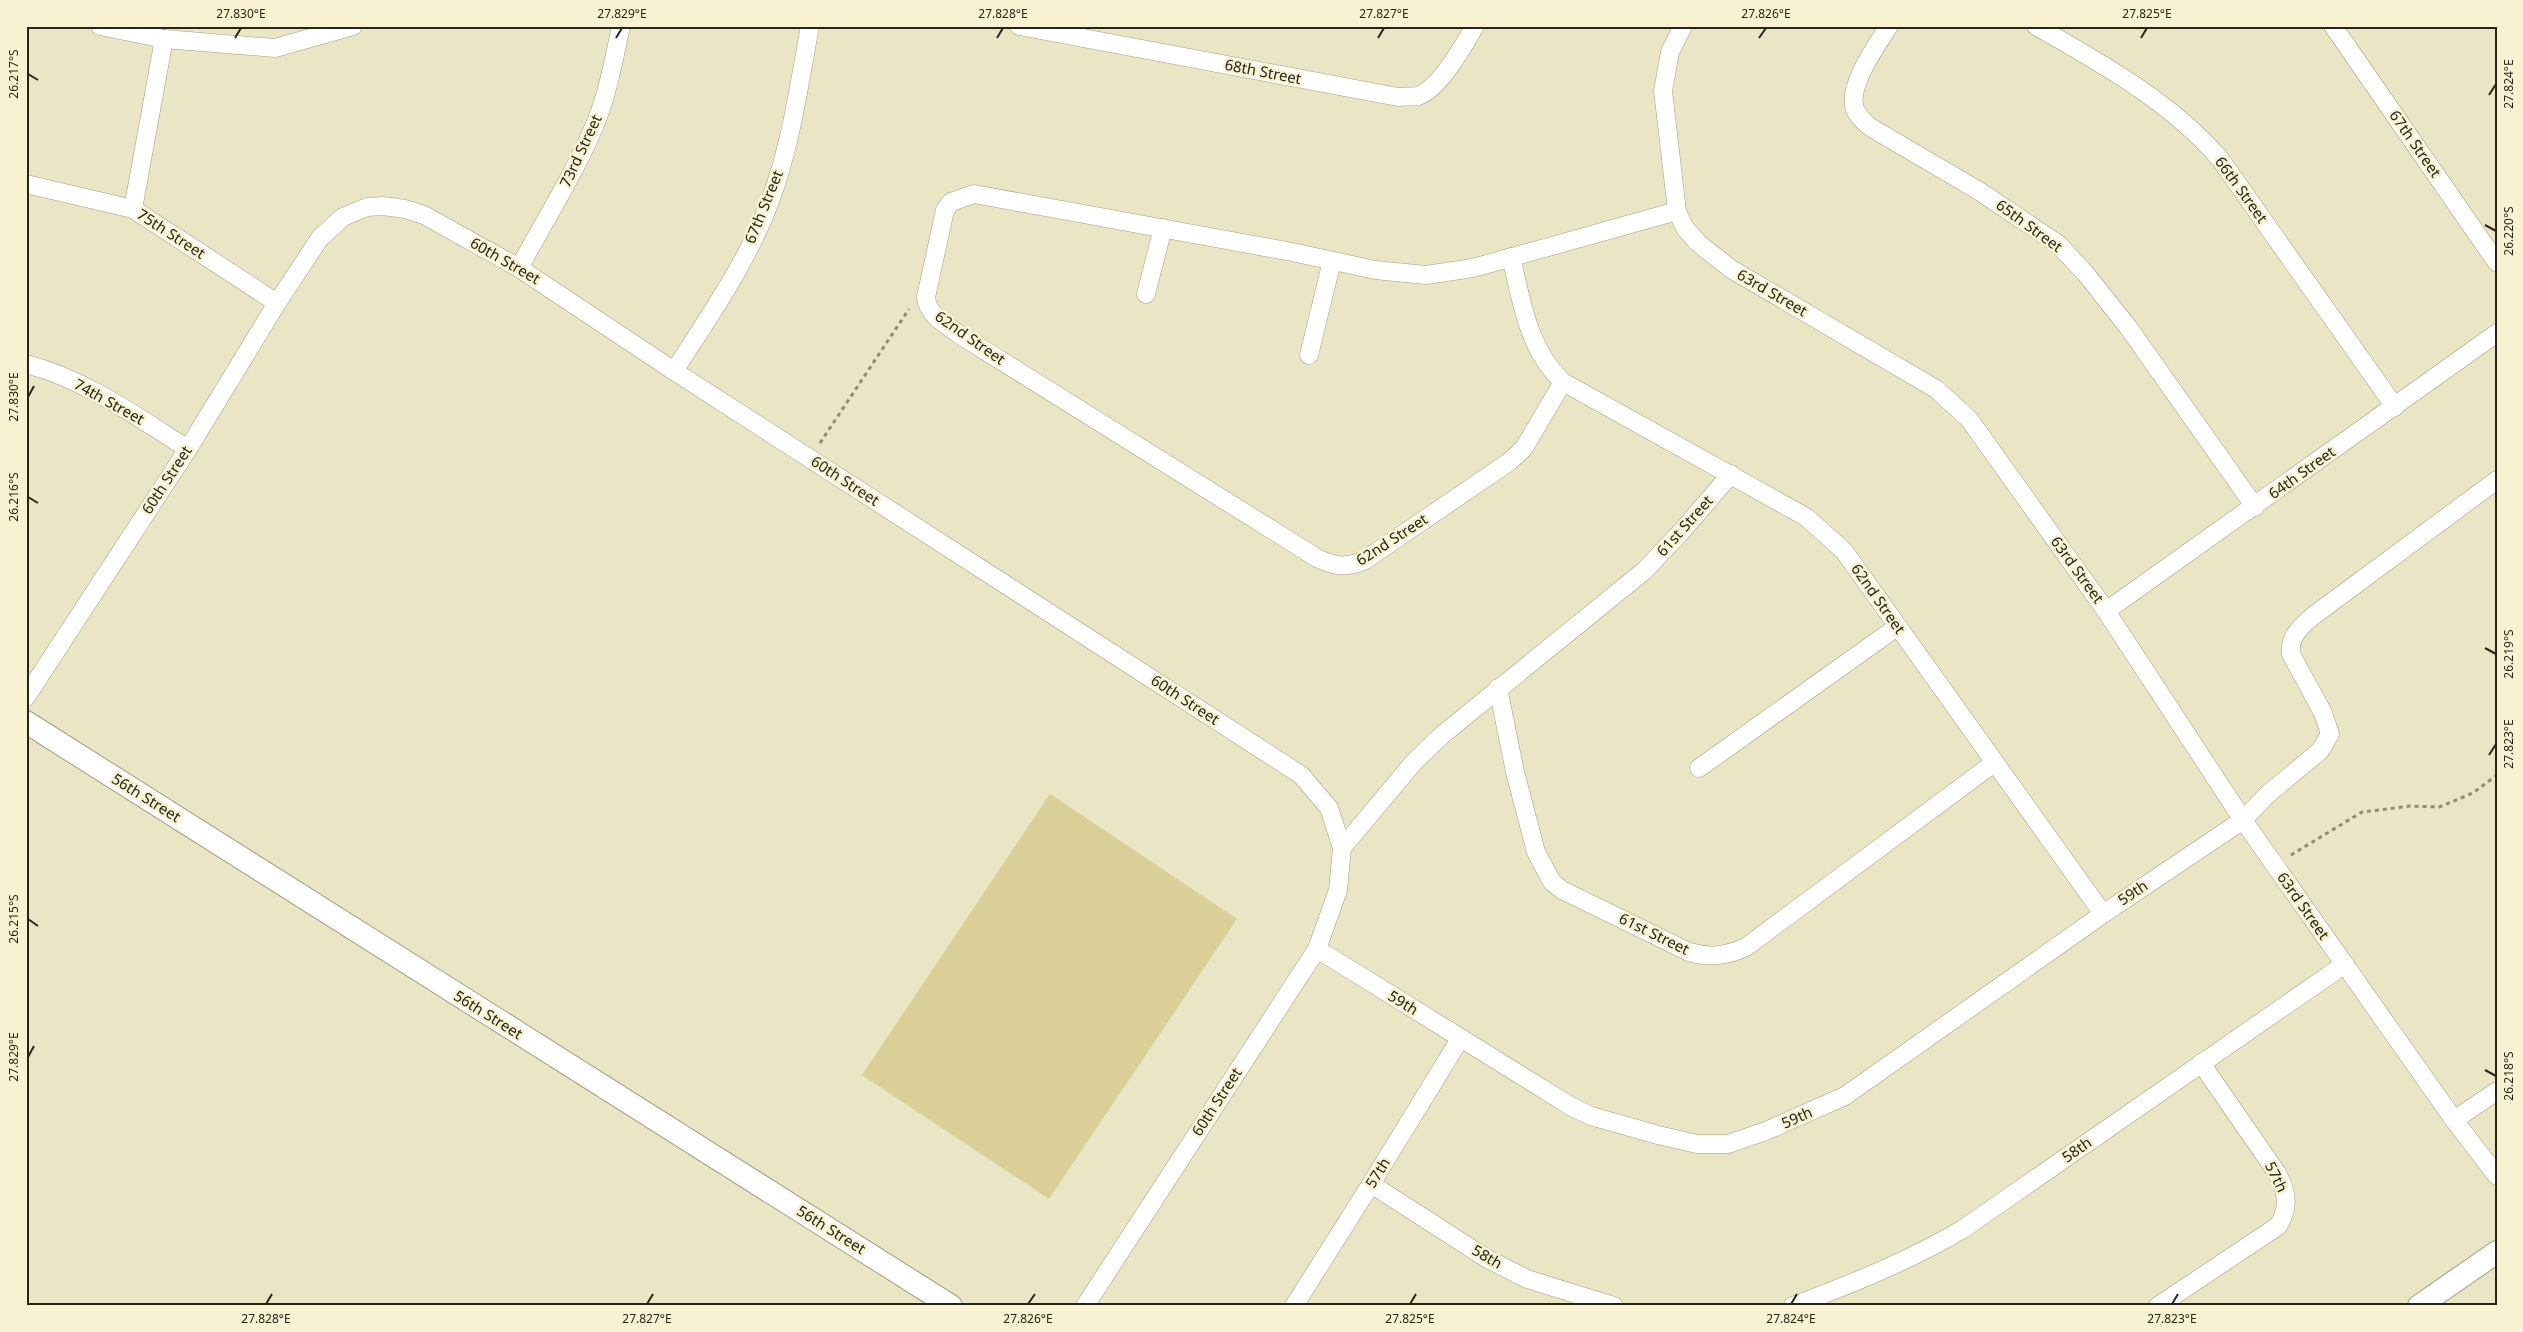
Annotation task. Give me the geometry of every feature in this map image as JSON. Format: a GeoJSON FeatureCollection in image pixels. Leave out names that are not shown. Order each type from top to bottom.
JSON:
{"type":"FeatureCollection","features":[{"type":"Feature","properties":{"kind":"street"},"geometry":{"type":"LineString","coordinates":[[100,26],[164,38],[275,48],[353,26]]}},
{"type":"Feature","properties":{"kind":"street","name":"73rd Street"},"geometry":{"type":"LineString","coordinates":[[519,268],[561,192],[596,122],[609,83],[621,26]]}},
{"type":"Feature","properties":{"kind":"street","name":"67th Street"},"geometry":{"type":"LineString","coordinates":[[674,371],[745,254],[770,202],[785,151],[810,26]]}},
{"type":"Feature","properties":{"kind":"street","name":"68th Street"},"geometry":{"type":"LineString","coordinates":[[1019,26],[1398,97],[1419,96],[1437,82],[1453,62],[1475,26]]}},
{"type":"Feature","properties":{"kind":"street","name":"63rd Street"},"geometry":{"type":"LineString","coordinates":[[1683,26],[1670,52],[1663,91],[1676,211],[1685,228],[1698,243],[1731,269],[1936,389],[1969,419],[2106,611],[2243,820],[2454,1120],[2497,1176]]}},
{"type":"Feature","properties":{"kind":"street","name":"65th Street"},"geometry":{"type":"LineString","coordinates":[[1889,26],[1864,67],[1856,90],[1854,104],[1858,115],[1870,127],[1979,191],[2058,244],[2085,273],[2128,327],[2255,507]]}},
{"type":"Feature","properties":{"kind":"street","name":"66th Street"},"geometry":{"type":"LineString","coordinates":[[2036,26],[2134,85],[2177,116],[2204,141],[2220,159],[2395,407]]}},
{"type":"Feature","properties":{"kind":"street","name":"67th Street"},"geometry":{"type":"LineString","coordinates":[[2333,26],[2497,264]]}},
{"type":"Feature","properties":{"kind":"street"},"geometry":{"type":"LineString","coordinates":[[133,209],[164,38]]}},
{"type":"Feature","properties":{"kind":"street","name":"75th Street"},"geometry":{"type":"LineString","coordinates":[[26,184],[133,209],[277,303]]}},
{"type":"Feature","properties":{"kind":"street","name":"62nd Street"},"geometry":{"type":"LineString","coordinates":[[1563,382],[1524,448],[1509,462],[1365,560],[1352,566],[1338,566],[1317,558],[940,320],[926,304],[944,210],[951,202],[974,194],[1163,228],[1374,270],[1426,275],[1456,272],[1676,211]]}},
{"type":"Feature","properties":{"kind":"street","name":"60th Street"},"geometry":{"type":"LineString","coordinates":[[26,697],[188,449],[277,303],[320,238],[342,217],[367,207],[384,206],[405,209],[424,215],[519,268],[674,371],[1301,775],[1329,808],[1342,848],[1338,890],[1317,949],[1085,1306]]}},
{"type":"Feature","properties":{"kind":"street"},"geometry":{"type":"LineString","coordinates":[[1146,294],[1163,228]]}},
{"type":"Feature","properties":{"kind":"street","name":"62nd Street"},"geometry":{"type":"LineString","coordinates":[[1511,257],[1529,328],[1538,352],[1563,382],[1806,517],[1824,531],[1844,551],[1994,764],[2103,914]]}},
{"type":"Feature","properties":{"kind":"street"},"geometry":{"type":"LineString","coordinates":[[1309,355],[1332,261]]}},
{"type":"Feature","properties":{"kind":"street","name":"64th Street"},"geometry":{"type":"LineString","coordinates":[[2106,611],[2255,507],[2497,333]]}},
{"type":"Feature","properties":{"kind":"street","name":"74th Street"},"geometry":{"type":"LineString","coordinates":[[26,364],[67,378],[126,410],[188,449]]}},
{"type":"Feature","properties":{"kind":"street","name":"61st Street"},"geometry":{"type":"LineString","coordinates":[[1342,848],[1414,762],[1442,735],[1644,571],[1731,474]]}},
{"type":"Feature","properties":{"kind":"street","name":"59th"},"geometry":{"type":"LineString","coordinates":[[1317,949],[1460,1039],[1572,1107],[1591,1116],[1697,1144],[1728,1144],[1766,1131],[1845,1096],[2103,914],[2243,820],[2268,794],[2320,751],[2330,734],[2324,713],[2291,654],[2290,644],[2294,635],[2313,616],[2497,480]]}},
{"type":"Feature","properties":{"kind":"street"},"geometry":{"type":"LineString","coordinates":[[1699,768],[1897,626]]}},
{"type":"Feature","properties":{"kind":"street","name":"61st Street"},"geometry":{"type":"LineString","coordinates":[[1498,688],[1515,772],[1536,852],[1552,882],[1562,890],[1689,952],[1703,956],[1719,956],[1746,947],[1994,764]]}},
{"type":"Feature","properties":{"kind":"street","name":"56th Street"},"geometry":{"type":"LineString","coordinates":[[26,722],[951,1306]]}},
{"type":"Feature","properties":{"kind":"street","name":"58th"},"geometry":{"type":"LineString","coordinates":[[1793,1306],[1855,1282],[1956,1234],[2345,964]]}},
{"type":"Feature","properties":{"kind":"street","name":"57th"},"geometry":{"type":"LineString","coordinates":[[1294,1306],[1372,1184],[1460,1039]]}},
{"type":"Feature","properties":{"kind":"street","name":"57th"},"geometry":{"type":"LineString","coordinates":[[2158,1306],[2271,1232],[2278,1226],[2285,1215],[2287,1204],[2286,1189],[2277,1173],[2201,1063]]}},
{"type":"Feature","properties":{"kind":"street"},"geometry":{"type":"LineString","coordinates":[[2454,1120],[2497,1091]]}},
{"type":"Feature","properties":{"kind":"street","name":"58th"},"geometry":{"type":"LineString","coordinates":[[1372,1184],[1486,1258],[1527,1279],[1614,1306]]}},
{"type":"Feature","properties":{"kind":"street"},"geometry":{"type":"LineString","coordinates":[[2419,1306],[2497,1252]]}},
{"type":"Feature","properties":{"kind":"path"},"geometry":{"type":"LineString","coordinates":[[810,458],[906,310],[926,304]]}},
{"type":"Feature","properties":{"kind":"path"},"geometry":{"type":"LineString","coordinates":[[2275,865],[2362,812],[2410,806],[2438,807],[2473,793],[2497,775]]}},
{"type":"Feature","properties":{"kind":"shaded area"},"geometry":{"type":"Polygon","coordinates":[[[1050,794],[1237,919],[1049,1199],[862,1075],[1050,794]]]}}]}
